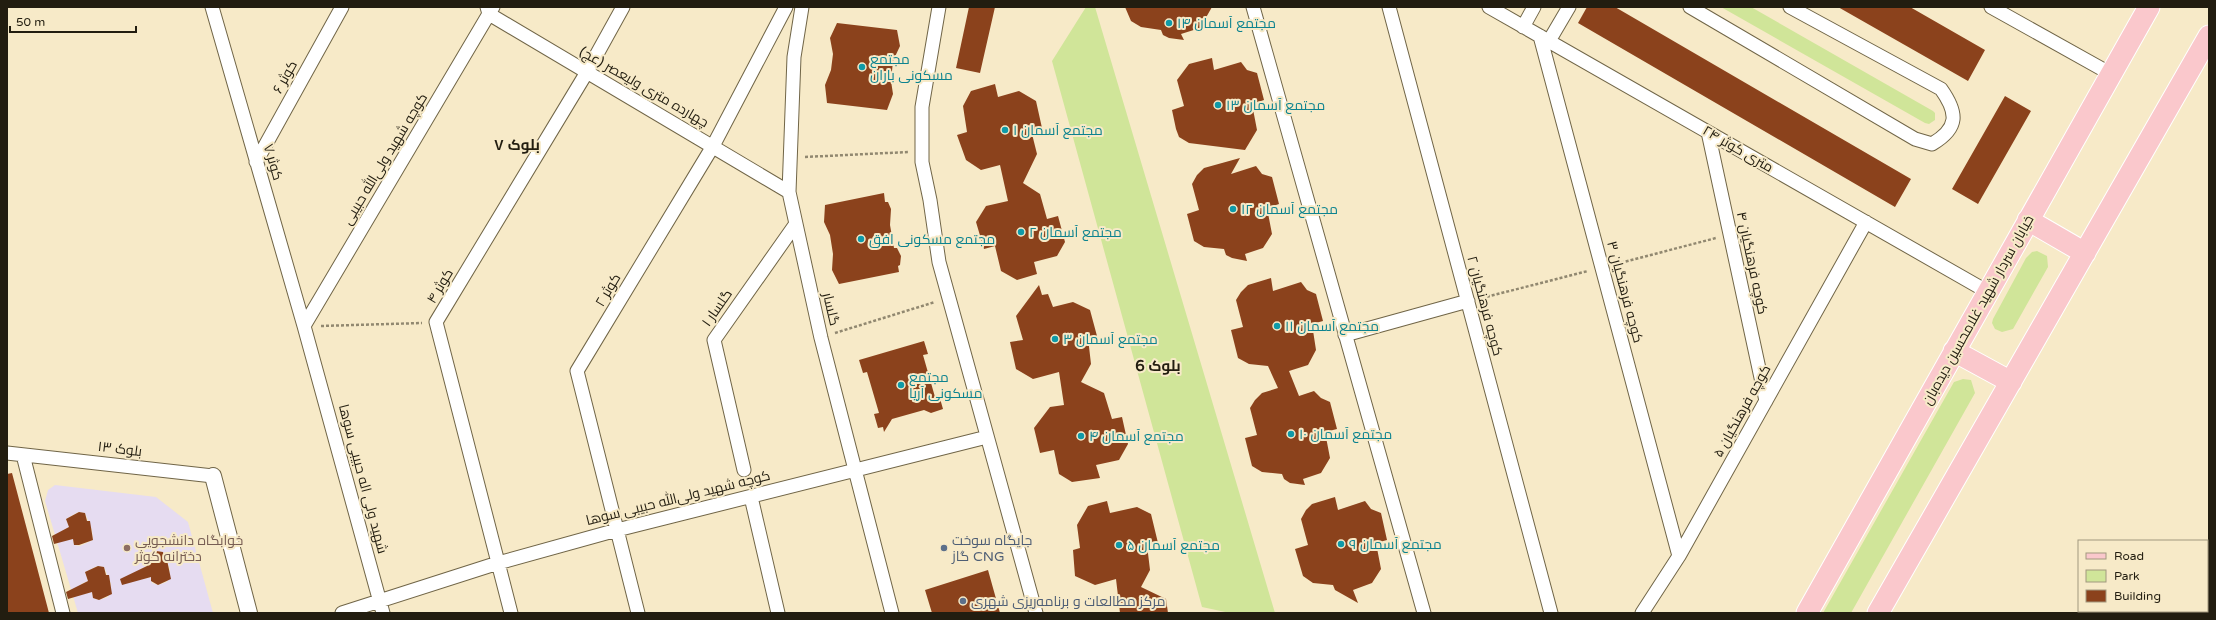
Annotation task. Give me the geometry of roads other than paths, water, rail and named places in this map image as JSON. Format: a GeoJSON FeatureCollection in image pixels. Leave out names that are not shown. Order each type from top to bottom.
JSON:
{"type":"FeatureCollection","features":[{"type":"Feature","properties":{"kind":"main road","name":"خیابان سردار شهید غلامحسین دیده‌بان"},"geometry":{"type":"LineString","coordinates":[[1807,613],[2149,7]]}},
{"type":"Feature","properties":{"kind":"main road"},"geometry":{"type":"LineString","coordinates":[[1878,613],[2209,36]]}},
{"type":"Feature","properties":{"kind":"main road"},"geometry":{"type":"LineString","coordinates":[[2028,220],[2085,253]]}},
{"type":"Feature","properties":{"kind":"main road"},"geometry":{"type":"LineString","coordinates":[[1954,351],[2011,382]]}},
{"type":"Feature","properties":{"kind":"street","name":"کوثر ۷"},"geometry":{"type":"LineString","coordinates":[[212,7],[304,326]]}},
{"type":"Feature","properties":{"kind":"street","name":"کوثر ۶"},"geometry":{"type":"LineString","coordinates":[[256,162],[342,7]]}},
{"type":"Feature","properties":{"kind":"street","name":"کوثر ۴"},"geometry":{"type":"LineString","coordinates":[[511,613],[436,322],[587,72],[623,7]]}},
{"type":"Feature","properties":{"kind":"street","name":"کوثر ۲"},"geometry":{"type":"LineString","coordinates":[[638,613],[577,371],[713,146],[786,7]]}},
{"type":"Feature","properties":{"kind":"street","name":"گلسار"},"geometry":{"type":"LineString","coordinates":[[802,7],[794,57],[788,192],[821,338],[892,613]]}},
{"type":"Feature","properties":{"kind":"street"},"geometry":{"type":"LineString","coordinates":[[939,7],[922,108],[922,151],[939,262],[1036,613]]}},
{"type":"Feature","properties":{"kind":"street"},"geometry":{"type":"LineString","coordinates":[[1253,7],[1424,613]]}},
{"type":"Feature","properties":{"kind":"street","name":"کوچه فرهنگیان ۲"},"geometry":{"type":"LineString","coordinates":[[1389,7],[1551,613]]}},
{"type":"Feature","properties":{"kind":"street","name":"۲۴ متری کوثر"},"geometry":{"type":"LineString","coordinates":[[1489,7],[1988,292]]}},
{"type":"Feature","properties":{"kind":"street"},"geometry":{"type":"LineString","coordinates":[[1523,26],[1534,7]]}},
{"type":"Feature","properties":{"kind":"street"},"geometry":{"type":"LineString","coordinates":[[1544,39],[1569,7]]}},
{"type":"Feature","properties":{"kind":"street"},"geometry":{"type":"LineString","coordinates":[[1690,7],[1915,139],[1932,144],[1946,136],[1954,120],[1952,103],[1941,89],[1790,7]]}},
{"type":"Feature","properties":{"kind":"street"},"geometry":{"type":"LineString","coordinates":[[1995,8],[2111,74]]}},
{"type":"Feature","properties":{"kind":"street","name":"چهارده متری ولیعصر (عج)"},"geometry":{"type":"LineString","coordinates":[[490,9],[587,72],[788,192]]}},
{"type":"Feature","properties":{"kind":"street","name":"کوچه شهید ولی‌الله حبیبی"},"geometry":{"type":"LineString","coordinates":[[304,326],[490,9]]}},
{"type":"Feature","properties":{"kind":"street","name":"کوچه فرهنگیان ۳"},"geometry":{"type":"LineString","coordinates":[[1544,39],[1679,556]]}},
{"type":"Feature","properties":{"kind":"street","name":"کوچه فرهنگیان ۴"},"geometry":{"type":"LineString","coordinates":[[1708,132],[1766,401]]}},
{"type":"Feature","properties":{"kind":"street","name":"کوچه فرهنگیان ۵"},"geometry":{"type":"LineString","coordinates":[[1642,613],[1679,556],[1866,222]]}},
{"type":"Feature","properties":{"kind":"street","name":"گلسار ۱"},"geometry":{"type":"LineString","coordinates":[[744,470],[714,340],[795,225]]}},
{"type":"Feature","properties":{"kind":"street"},"geometry":{"type":"LineString","coordinates":[[1345,335],[1468,301]]}},
{"type":"Feature","properties":{"kind":"street","name":"شهید ولی اله حبیبی سوها"},"geometry":{"type":"LineString","coordinates":[[304,326],[382,607]]}},
{"type":"Feature","properties":{"kind":"street","name":"کوچه شهید ولی‌الله حبیبی سوها"},"geometry":{"type":"LineString","coordinates":[[382,607],[498,563],[617,530],[987,437]]}},
{"type":"Feature","properties":{"kind":"street","name":"بلوک ۱۳"},"geometry":{"type":"LineString","coordinates":[[7,453],[213,476]]}},
{"type":"Feature","properties":{"kind":"street"},"geometry":{"type":"LineString","coordinates":[[23,455],[63,613]]}},
{"type":"Feature","properties":{"kind":"street"},"geometry":{"type":"LineString","coordinates":[[213,476],[249,613]]}},
{"type":"Feature","properties":{"kind":"street"},"geometry":{"type":"LineString","coordinates":[[751,497],[778,613]]}},
{"type":"Feature","properties":{"kind":"street"},"geometry":{"type":"LineString","coordinates":[[342,613],[382,607]]}},
{"type":"Feature","properties":{"kind":"place","name":"مجتمع آسمان ۱۴"},"geometry":{"type":"Point","coordinates":[1169,23]}},
{"type":"Feature","properties":{"kind":"place","name":"مجتمع مسکونی باران"},"geometry":{"type":"Point","coordinates":[862,67]}},
{"type":"Feature","properties":{"kind":"place","name":"مجتمع آسمان ۱۳"},"geometry":{"type":"Point","coordinates":[1218,105]}},
{"type":"Feature","properties":{"kind":"place","name":"مجتمع آسمان ۱"},"geometry":{"type":"Point","coordinates":[1005,130]}},
{"type":"Feature","properties":{"kind":"place","name":"مجتمع آسمان ۱۲"},"geometry":{"type":"Point","coordinates":[1233,209]}},
{"type":"Feature","properties":{"kind":"place","name":"مجتمع آسمان ۲"},"geometry":{"type":"Point","coordinates":[1021,232]}},
{"type":"Feature","properties":{"kind":"place","name":"مجتمع مسکونی افق"},"geometry":{"type":"Point","coordinates":[861,239]}},
{"type":"Feature","properties":{"kind":"place","name":"مجتمع آسمان ۱۱"},"geometry":{"type":"Point","coordinates":[1277,326]}},
{"type":"Feature","properties":{"kind":"place","name":"مجتمع آسمان ۳"},"geometry":{"type":"Point","coordinates":[1055,339]}},
{"type":"Feature","properties":{"kind":"place","name":"مجتمع مسکونی آریا"},"geometry":{"type":"Point","coordinates":[901,385]}},
{"type":"Feature","properties":{"kind":"place","name":"مجتمع آسمان ۱۰"},"geometry":{"type":"Point","coordinates":[1291,434]}},
{"type":"Feature","properties":{"kind":"place","name":"مجتمع آسمان ۴"},"geometry":{"type":"Point","coordinates":[1081,436]}},
{"type":"Feature","properties":{"kind":"place","name":"مجتمع آسمان ۹"},"geometry":{"type":"Point","coordinates":[1341,544]}},
{"type":"Feature","properties":{"kind":"place","name":"مجتمع آسمان ۵"},"geometry":{"type":"Point","coordinates":[1119,545]}},
{"type":"Feature","properties":{"kind":"place","name":"خوابگاه دانشجویی دخترانه کوثر"},"geometry":{"type":"Point","coordinates":[127,548]}},
{"type":"Feature","properties":{"kind":"place","name":"جایگاه سوخت گاز CNG"},"geometry":{"type":"Point","coordinates":[944,548]}},
{"type":"Feature","properties":{"kind":"place","name":"مرکز مطالعات و برنامه‌ریزی شهری"},"geometry":{"type":"Point","coordinates":[963,601]}},
{"type":"Feature","properties":{"kind":"district","name":"بلوک ۷"},"geometry":{"type":"Point","coordinates":[517,145]}},
{"type":"Feature","properties":{"kind":"district","name":"بلوک 6"},"geometry":{"type":"Point","coordinates":[1158,366]}}]}
